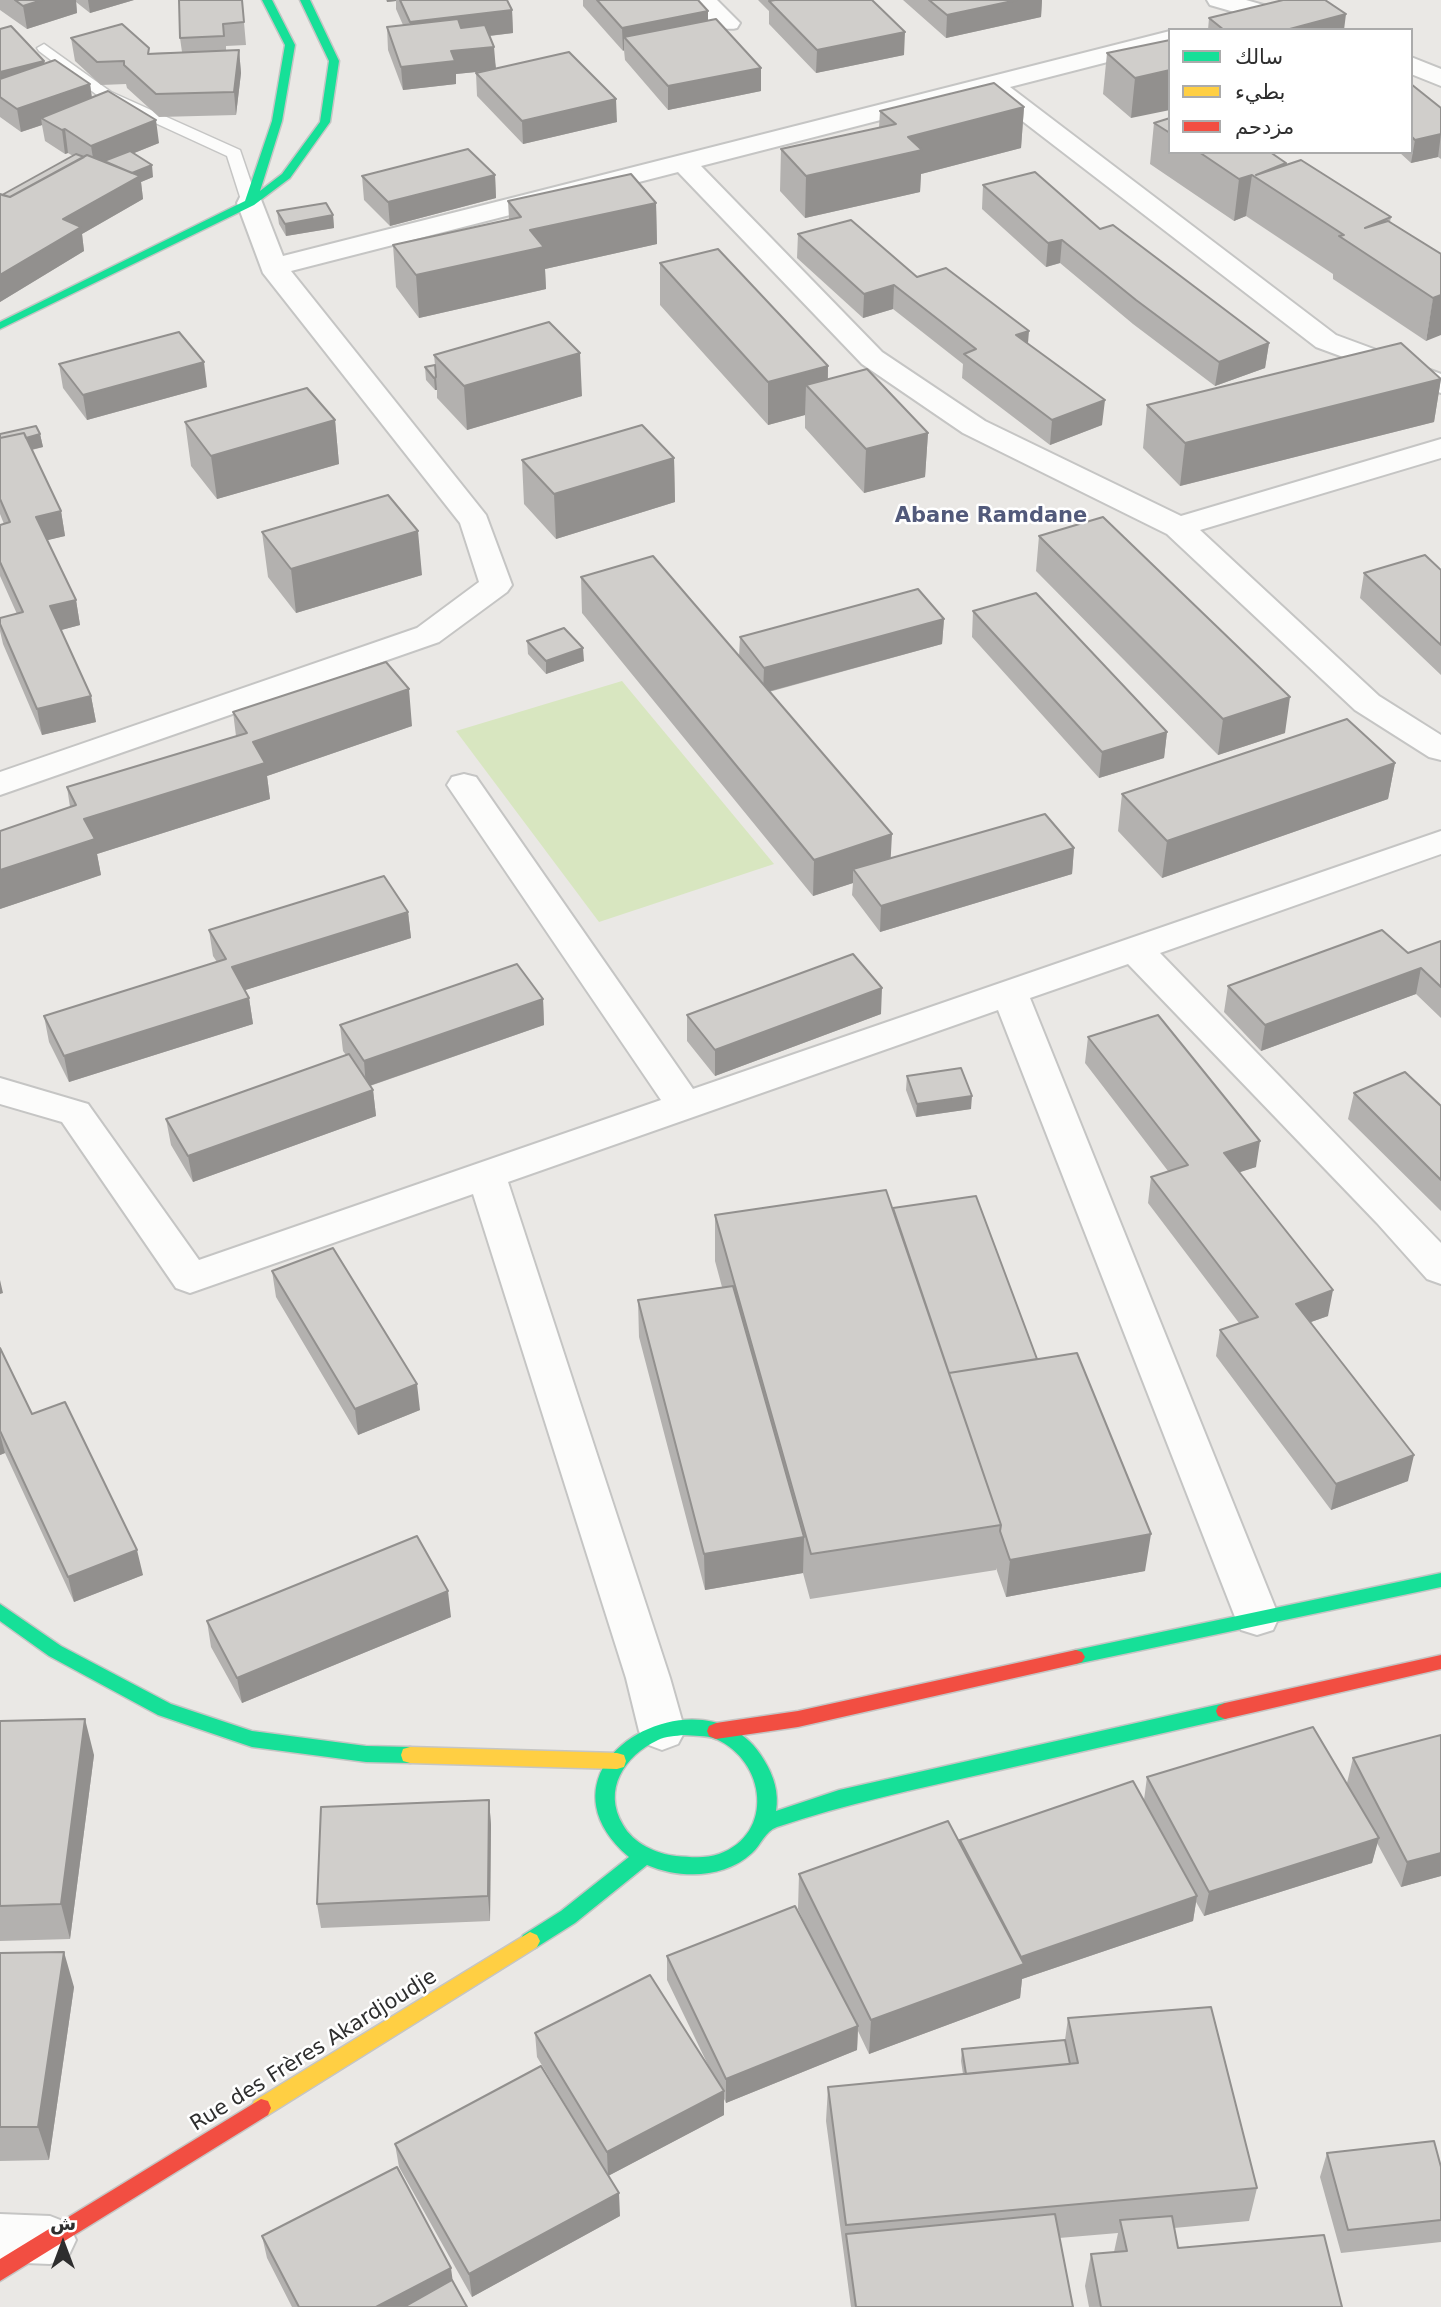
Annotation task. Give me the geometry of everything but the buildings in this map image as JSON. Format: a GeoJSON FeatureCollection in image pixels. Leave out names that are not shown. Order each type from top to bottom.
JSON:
{"type":"FeatureCollection","features":[{"type":"Feature","properties":{"kind":"street"},"geometry":{"type":"LineString","coordinates":[[0,784],[428,635],[496,586],[475,522],[273,267],[250,203],[276,121],[290,45],[267,0]]}},
{"type":"Feature","properties":{"kind":"street"},"geometry":{"type":"LineString","coordinates":[[0,326],[250,203],[286,176],[325,122],[334,61],[305,0]]}},
{"type":"Feature","properties":{"kind":"street"},"geometry":{"type":"LineString","coordinates":[[703,0],[728,23]]}},
{"type":"Feature","properties":{"kind":"street"},"geometry":{"type":"LineString","coordinates":[[1219,0],[1318,28]]}},
{"type":"Feature","properties":{"kind":"street"},"geometry":{"type":"LineString","coordinates":[[1215,26],[1269,13]]}},
{"type":"Feature","properties":{"kind":"street"},"geometry":{"type":"LineString","coordinates":[[273,267],[682,160],[1168,38]]}},
{"type":"Feature","properties":{"kind":"street"},"geometry":{"type":"LineString","coordinates":[[1413,66],[1441,78]]}},
{"type":"Feature","properties":{"kind":"street"},"geometry":{"type":"LineString","coordinates":[[989,83],[1326,341],[1441,384]]}},
{"type":"Feature","properties":{"kind":"street"},"geometry":{"type":"LineString","coordinates":[[682,160],[872,358],[974,427],[1178,527],[1367,703],[1441,750]]}},
{"type":"Feature","properties":{"kind":"street"},"geometry":{"type":"LineString","coordinates":[[1178,527],[1441,448]]}},
{"type":"Feature","properties":{"kind":"street"},"geometry":{"type":"LineString","coordinates":[[464,785],[685,1106]]}},
{"type":"Feature","properties":{"kind":"street"},"geometry":{"type":"LineString","coordinates":[[0,1091],[75,1113],[190,1278],[1441,842]]}},
{"type":"Feature","properties":{"kind":"street"},"geometry":{"type":"LineString","coordinates":[[1135,949],[1391,1213],[1441,1269]]}},
{"type":"Feature","properties":{"kind":"street"},"geometry":{"type":"LineString","coordinates":[[1010,993],[1257,1616]]}},
{"type":"Feature","properties":{"kind":"street"},"geometry":{"type":"LineString","coordinates":[[486,1175],[644,1664],[662,1731]]}},
{"type":"Feature","properties":{"kind":"street"},"geometry":{"type":"LineString","coordinates":[[716,1731],[744,1746],[763,1768],[770,1795],[765,1823],[748,1847],[721,1864],[688,1870],[655,1865],[626,1849],[608,1826],[602,1798],[608,1771],[626,1749],[662,1731],[684,1727],[716,1731],[835,1711],[1257,1616],[1441,1580]]}},
{"type":"Feature","properties":{"kind":"street"},"geometry":{"type":"LineString","coordinates":[[0,1611],[55,1651],[165,1710],[252,1739],[366,1754],[617,1760]]}},
{"type":"Feature","properties":{"kind":"street"},"geometry":{"type":"LineString","coordinates":[[765,1823],[839,1798],[1441,1662]]}},
{"type":"Feature","properties":{"kind":"street","name":"Rue des Frères Akardjoudje"},"geometry":{"type":"LineString","coordinates":[[0,2271],[568,1917],[643,1857]]}},
{"type":"Feature","properties":{"kind":"street"},"geometry":{"type":"LineString","coordinates":[[0,2238],[50,2240]]}},
{"type":"Feature","properties":{"kind":"lane"},"geometry":{"type":"LineString","coordinates":[[44,48],[106,94],[234,153],[250,203]]}},
{"type":"Feature","properties":{"kind":"green space"},"geometry":{"type":"Polygon","coordinates":[[[622,681],[774,864],[599,922],[456,731],[622,681]]]}},
{"type":"Feature","properties":{"kind":"traffic: fast"},"geometry":{"type":"LineString","coordinates":[[250,203],[277,121],[290,45],[267,0]]}},
{"type":"Feature","properties":{"kind":"traffic: fast"},"geometry":{"type":"LineString","coordinates":[[0,326],[250,203],[286,176],[325,122],[334,61],[305,0]]}},
{"type":"Feature","properties":{"kind":"traffic: fast"},"geometry":{"type":"LineString","coordinates":[[1076,1657],[1441,1580]]}},
{"type":"Feature","properties":{"kind":"traffic: fast"},"geometry":{"type":"LineString","coordinates":[[0,1611],[55,1651],[165,1710],[252,1739],[366,1754],[410,1755]]}},
{"type":"Feature","properties":{"kind":"traffic: fast"},"geometry":{"type":"LineString","coordinates":[[765,1823],[839,1798],[1225,1711]]}},
{"type":"Feature","properties":{"kind":"traffic: fast"},"geometry":{"type":"LineString","coordinates":[[684,1727],[712,1730],[731,1738],[754,1759],[767,1788],[765,1819],[757,1834],[737,1854],[722,1862],[694,1866],[663,1863],[638,1852],[619,1836],[607,1816],[604,1794],[609,1772],[626,1751],[653,1733],[684,1727]]}},
{"type":"Feature","properties":{"kind":"traffic: fast"},"geometry":{"type":"LineString","coordinates":[[530,1941],[568,1917],[643,1857]]}},
{"type":"Feature","properties":{"kind":"traffic: slow"},"geometry":{"type":"LineString","coordinates":[[410,1755],[617,1761]]}},
{"type":"Feature","properties":{"kind":"traffic: slow"},"geometry":{"type":"LineString","coordinates":[[261,2108],[530,1941]]}},
{"type":"Feature","properties":{"kind":"traffic: jam"},"geometry":{"type":"LineString","coordinates":[[716,1731],[798,1719],[1076,1657]]}},
{"type":"Feature","properties":{"kind":"traffic: jam"},"geometry":{"type":"LineString","coordinates":[[1225,1711],[1441,1662]]}},
{"type":"Feature","properties":{"kind":"traffic: jam"},"geometry":{"type":"LineString","coordinates":[[0,2271],[261,2108]]}},
{"type":"Feature","properties":{"kind":"district","name":"Abane Ramdane"},"geometry":{"type":"Point","coordinates":[991,517]}}]}
